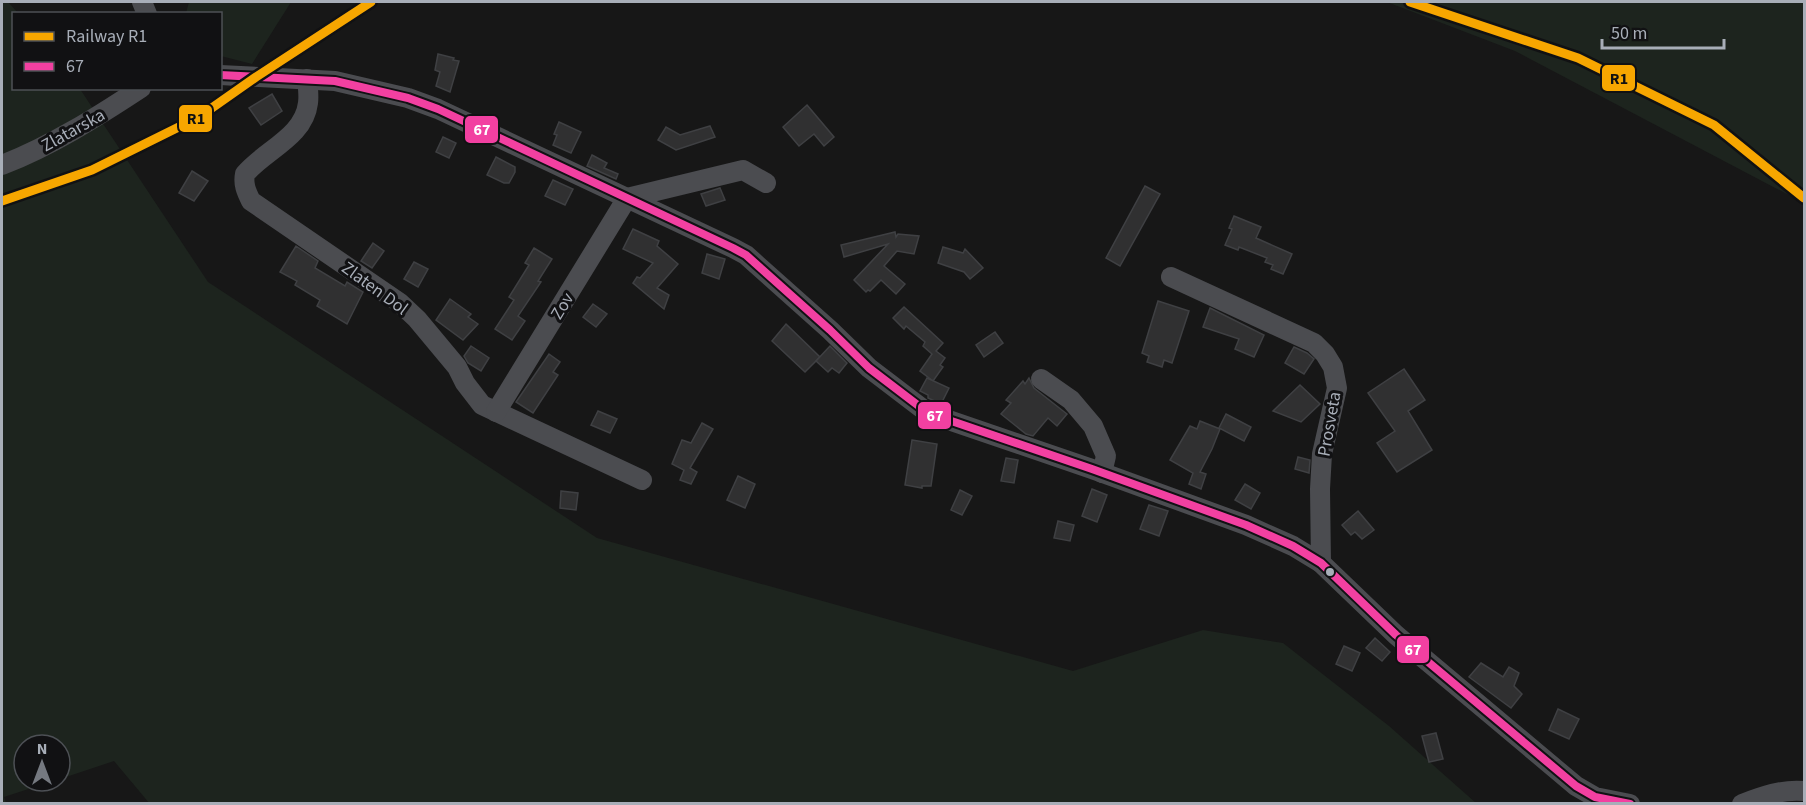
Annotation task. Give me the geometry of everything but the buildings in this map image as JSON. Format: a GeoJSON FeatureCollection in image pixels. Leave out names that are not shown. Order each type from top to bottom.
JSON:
{"type":"FeatureCollection","features":[{"type":"Feature","properties":{"kind":"street"},"geometry":{"type":"LineString","coordinates":[[222,75],[335,81],[408,98],[438,109],[746,255],[869,368],[928,413],[1102,473],[1268,534],[1321,563],[1396,635],[1576,786],[1595,796],[1630,804]]}},
{"type":"Feature","properties":{"kind":"street","name":"Zlaten Dol"},"geometry":{"type":"LineString","coordinates":[[307,79],[308,105],[301,123],[292,134],[245,174],[243,181],[251,201],[400,303],[417,319],[457,367],[465,383],[482,405],[642,480]]}},
{"type":"Feature","properties":{"kind":"street","name":"Zlatarska"},"geometry":{"type":"LineString","coordinates":[[2,165],[25,156],[104,113],[138,90]]}},
{"type":"Feature","properties":{"kind":"street"},"geometry":{"type":"LineString","coordinates":[[627,198],[743,170],[766,183]]}},
{"type":"Feature","properties":{"kind":"street","name":"Zov"},"geometry":{"type":"LineString","coordinates":[[496,412],[627,198]]}},
{"type":"Feature","properties":{"kind":"street","name":"Prosveta"},"geometry":{"type":"LineString","coordinates":[[1171,277],[1314,343],[1333,367],[1338,388],[1322,454],[1321,563]]}},
{"type":"Feature","properties":{"kind":"street"},"geometry":{"type":"LineString","coordinates":[[1041,379],[1071,400],[1093,426],[1106,456],[1102,473]]}},
{"type":"Feature","properties":{"kind":"street"},"geometry":{"type":"LineString","coordinates":[[1742,804],[1768,794],[1792,790],[1804,791]]}},
{"type":"Feature","properties":{"kind":"shaded area"},"geometry":{"type":"Polygon","coordinates":[[[2,2],[8,2],[17,12],[12,12],[12,90],[81,90],[208,282],[597,538],[1073,671],[1203,630],[1283,643],[1389,726],[1476,803],[150,804],[114,761],[72,775],[72,733],[12,733],[12,793],[16,793],[4,797],[6,803],[2,804],[2,2]]]}},
{"type":"Feature","properties":{"kind":"shaded area"},"geometry":{"type":"Polygon","coordinates":[[[189,2],[291,2],[252,64],[222,56],[222,12],[186,12],[189,2]]]}},
{"type":"Feature","properties":{"kind":"shaded area"},"geometry":{"type":"Polygon","coordinates":[[[1387,2],[1804,2],[1804,203],[1515,51],[1387,2]]]}},
{"type":"Feature","properties":{"kind":"rail line","name":"R1"},"geometry":{"type":"LineString","coordinates":[[2,201],[92,170],[199,117],[371,2]]}},
{"type":"Feature","properties":{"kind":"rail line","name":"R1"},"geometry":{"type":"LineString","coordinates":[[1410,2],[1578,58],[1714,125],[1804,198]]}},
{"type":"Feature","properties":{"kind":"transit line","name":"67"},"geometry":{"type":"LineString","coordinates":[[222,75],[335,81],[408,98],[438,109],[733,248],[746,255],[869,368],[928,413],[1246,525],[1293,546],[1321,563],[1396,635],[1576,786],[1595,797],[1630,804]]}}]}
